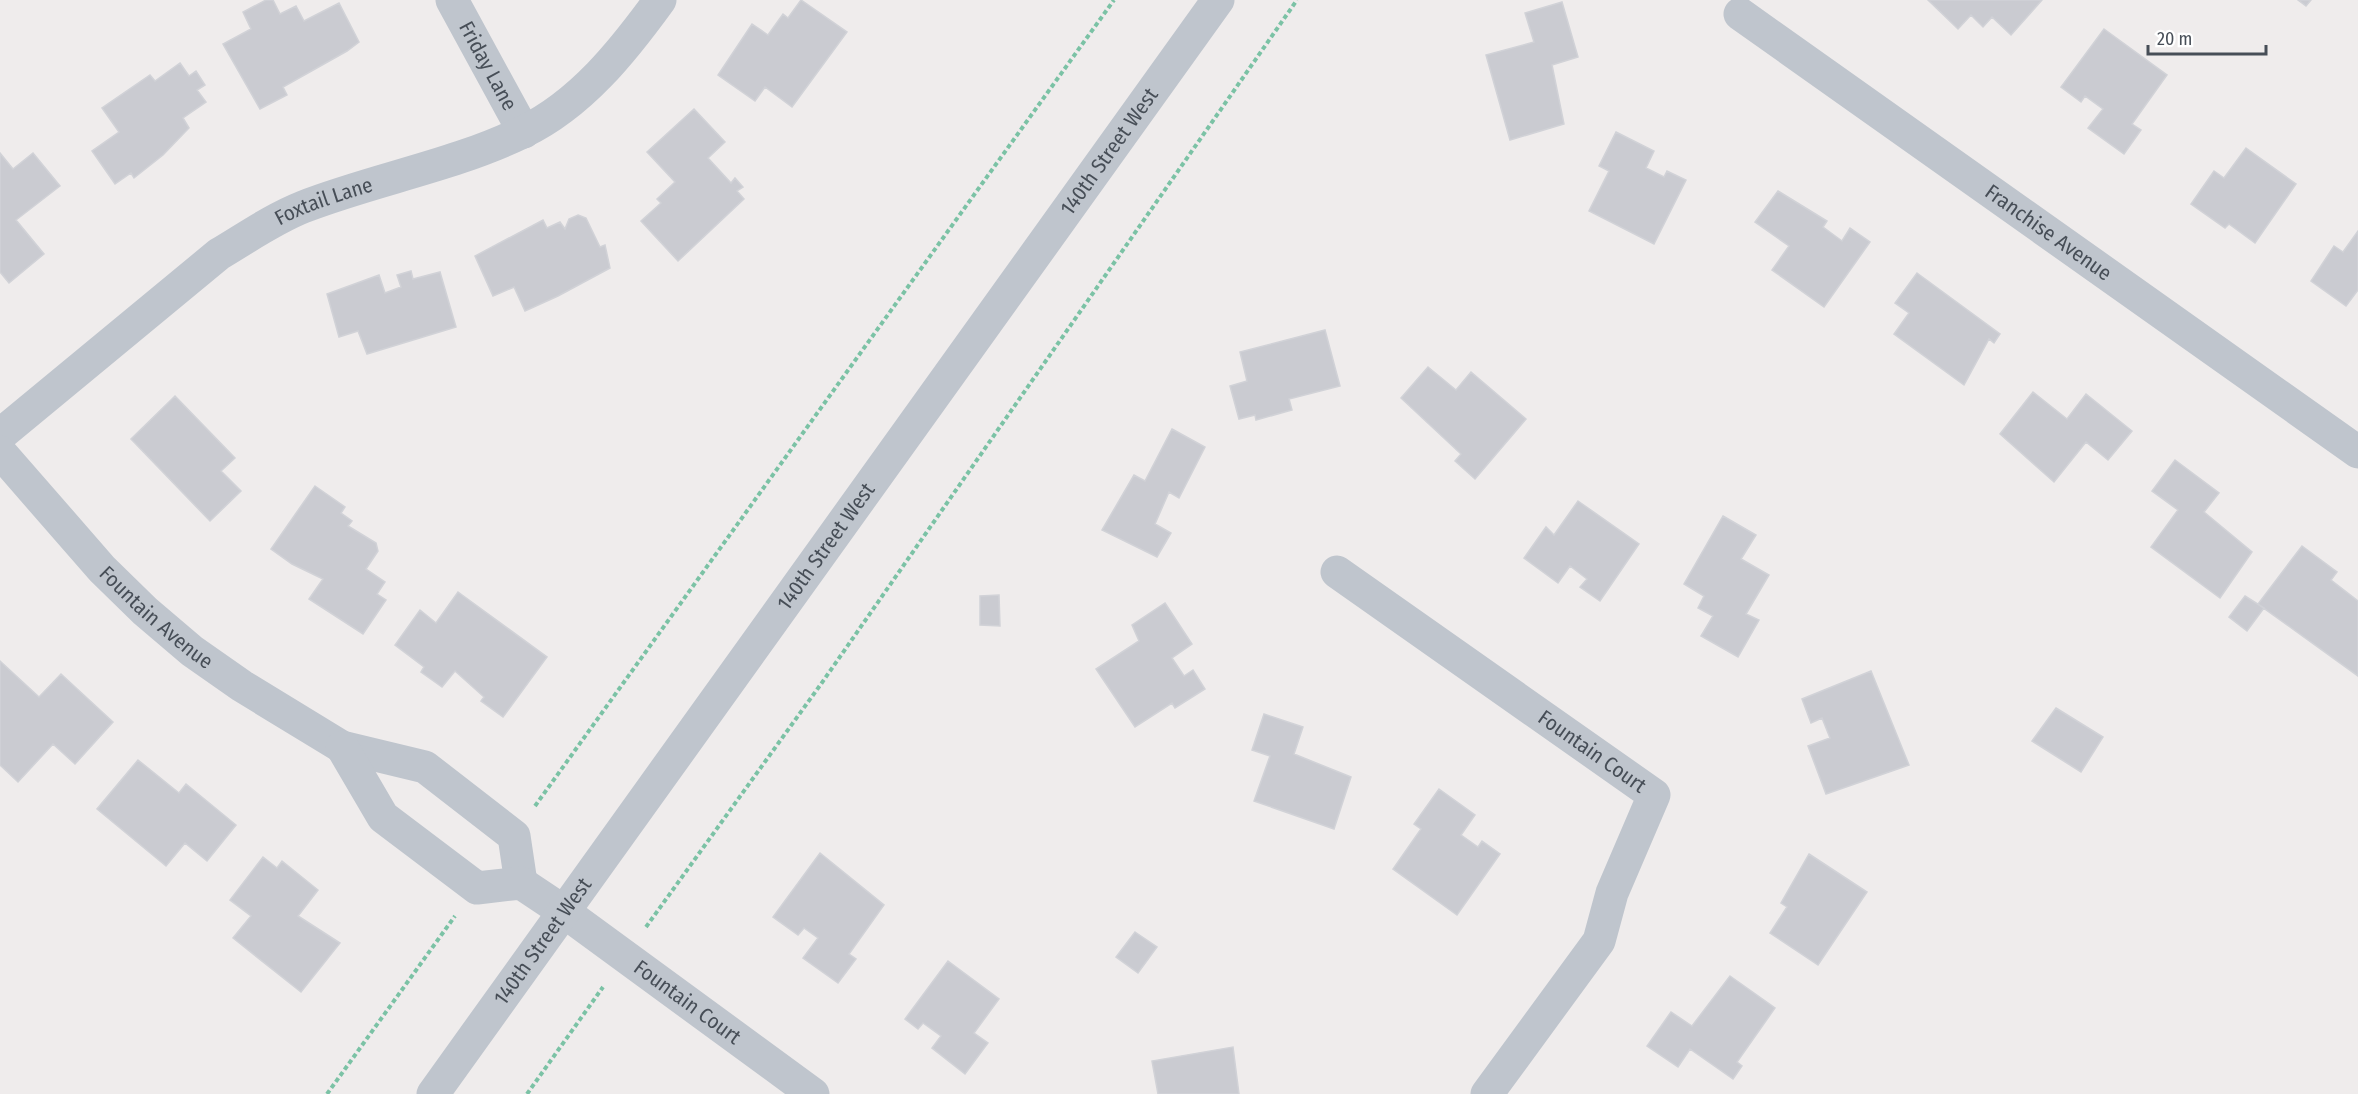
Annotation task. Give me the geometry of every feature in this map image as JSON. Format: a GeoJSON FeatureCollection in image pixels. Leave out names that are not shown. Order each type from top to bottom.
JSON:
{"type":"FeatureCollection","features":[{"type":"Feature","properties":{"kind":"street","name":"Friday Lane"},"geometry":{"type":"LineString","coordinates":[[452,0],[524,132]]}},
{"type":"Feature","properties":{"kind":"street","name":"Foxtail Lane"},"geometry":{"type":"LineString","coordinates":[[0,435],[219,254],[259,229],[300,208],[462,156],[524,132],[557,112],[611,63],[660,0]]}},
{"type":"Feature","properties":{"kind":"street","name":"140th Street West"},"geometry":{"type":"LineString","coordinates":[[433,1094],[1218,0]]}},
{"type":"Feature","properties":{"kind":"street","name":"Franchise Avenue"},"geometry":{"type":"LineString","coordinates":[[1740,14],[2358,452]]}},
{"type":"Feature","properties":{"kind":"street","name":"Fountain Avenue"},"geometry":{"type":"LineString","coordinates":[[0,452],[88,553],[145,611],[192,651],[242,686],[342,747],[425,767],[514,836]]}},
{"type":"Feature","properties":{"kind":"street","name":"Fountain Court"},"geometry":{"type":"LineString","coordinates":[[1337,572],[1654,795],[1612,893],[1599,941],[1487,1094]]}},
{"type":"Feature","properties":{"kind":"street","name":"Fountain Avenue"},"geometry":{"type":"LineString","coordinates":[[342,747],[383,817],[477,888],[521,883]]}},
{"type":"Feature","properties":{"kind":"street"},"geometry":{"type":"LineString","coordinates":[[514,836],[521,883],[563,910]]}},
{"type":"Feature","properties":{"kind":"street","name":"Fountain Court"},"geometry":{"type":"LineString","coordinates":[[563,910],[625,958],[813,1094]]}},
{"type":"Feature","properties":{"kind":"path"},"geometry":{"type":"LineString","coordinates":[[514,836],[1114,0]]}},
{"type":"Feature","properties":{"kind":"path"},"geometry":{"type":"LineString","coordinates":[[527,1094],[821,684],[1296,0]]}},
{"type":"Feature","properties":{"kind":"path"},"geometry":{"type":"LineString","coordinates":[[327,1094],[453,918]]}},
{"type":"Feature","properties":{"kind":"building"},"geometry":{"type":"Polygon","coordinates":[[[266,0],[273,0],[280,14],[296,6],[304,21],[339,3],[359,42],[283,87],[287,95],[260,109],[223,44],[251,29],[243,12],[266,0]]]}},
{"type":"Feature","properties":{"kind":"building"},"geometry":{"type":"Polygon","coordinates":[[[801,0],[847,32],[792,107],[765,87],[755,101],[718,75],[752,24],[768,35],[783,14],[788,18],[801,0]]]}},
{"type":"Feature","properties":{"kind":"building"},"geometry":{"type":"Polygon","coordinates":[[[1928,0],[2042,0],[2011,35],[1992,17],[1983,27],[1971,15],[1958,29],[1928,0]]]}},
{"type":"Feature","properties":{"kind":"building"},"geometry":{"type":"Polygon","coordinates":[[[2298,0],[2311,0],[2306,6],[2298,0]]]}},
{"type":"Feature","properties":{"kind":"building"},"geometry":{"type":"Polygon","coordinates":[[[1562,2],[1578,57],[1552,65],[1564,124],[1510,140],[1486,55],[1534,42],[1525,13],[1562,2]]]}},
{"type":"Feature","properties":{"kind":"building"},"geometry":{"type":"Polygon","coordinates":[[[2104,29],[2167,75],[2132,124],[2141,130],[2124,154],[2088,128],[2103,109],[2085,96],[2081,102],[2061,87],[2104,29]]]}},
{"type":"Feature","properties":{"kind":"building"},"geometry":{"type":"Polygon","coordinates":[[[180,63],[189,76],[196,71],[205,85],[197,90],[206,102],[183,118],[189,128],[163,155],[134,178],[131,173],[115,184],[92,151],[119,132],[102,108],[150,75],[155,81],[180,63]]]}},
{"type":"Feature","properties":{"kind":"building"},"geometry":{"type":"Polygon","coordinates":[[[694,109],[725,142],[708,158],[731,183],[735,178],[743,187],[737,191],[744,199],[678,261],[641,221],[661,203],[657,199],[675,182],[647,152],[694,109]]]}},
{"type":"Feature","properties":{"kind":"building"},"geometry":{"type":"Polygon","coordinates":[[[1616,132],[1654,151],[1646,168],[1664,177],[1667,171],[1686,180],[1654,244],[1589,211],[1609,171],[1599,166],[1616,132]]]}},
{"type":"Feature","properties":{"kind":"building"},"geometry":{"type":"Polygon","coordinates":[[[2246,148],[2296,184],[2255,243],[2229,224],[2225,228],[2191,204],[2214,171],[2224,178],[2246,148]]]}},
{"type":"Feature","properties":{"kind":"building"},"geometry":{"type":"Polygon","coordinates":[[[0,153],[13,169],[33,153],[60,186],[16,220],[44,254],[9,283],[0,272],[0,153]]]}},
{"type":"Feature","properties":{"kind":"building"},"geometry":{"type":"Polygon","coordinates":[[[1778,191],[1827,221],[1823,227],[1842,241],[1850,228],[1870,242],[1824,307],[1772,270],[1789,246],[1755,222],[1778,191]]]}},
{"type":"Feature","properties":{"kind":"building"},"geometry":{"type":"Polygon","coordinates":[[[578,215],[586,218],[600,247],[605,245],[610,268],[525,311],[514,287],[493,296],[475,256],[543,220],[547,228],[560,222],[565,229],[569,219],[578,215]]]}},
{"type":"Feature","properties":{"kind":"building"},"geometry":{"type":"Polygon","coordinates":[[[2358,231],[2358,290],[2346,306],[2311,281],[2334,246],[2343,252],[2358,231]]]}},
{"type":"Feature","properties":{"kind":"building"},"geometry":{"type":"Polygon","coordinates":[[[411,271],[413,279],[440,272],[456,327],[367,354],[358,331],[339,337],[327,294],[379,275],[385,293],[401,287],[397,275],[411,271]]]}},
{"type":"Feature","properties":{"kind":"building"},"geometry":{"type":"Polygon","coordinates":[[[1917,273],[2000,334],[1994,343],[1989,339],[1964,385],[1894,334],[1909,313],[1895,303],[1917,273]]]}},
{"type":"Feature","properties":{"kind":"building"},"geometry":{"type":"Polygon","coordinates":[[[1325,330],[1340,386],[1289,399],[1292,410],[1256,420],[1255,415],[1239,419],[1230,386],[1247,381],[1240,352],[1325,330]]]}},
{"type":"Feature","properties":{"kind":"building"},"geometry":{"type":"Polygon","coordinates":[[[1428,367],[1456,390],[1471,372],[1526,419],[1475,479],[1455,461],[1461,454],[1401,398],[1428,367]]]}},
{"type":"Feature","properties":{"kind":"building"},"geometry":{"type":"Polygon","coordinates":[[[2033,392],[2067,419],[2086,394],[2132,431],[2108,460],[2086,442],[2054,482],[2000,434],[2033,392]]]}},
{"type":"Feature","properties":{"kind":"building"},"geometry":{"type":"Polygon","coordinates":[[[175,396],[235,458],[221,471],[241,491],[210,521],[131,439],[175,396]]]}},
{"type":"Feature","properties":{"kind":"building"},"geometry":{"type":"Polygon","coordinates":[[[1172,429],[1205,447],[1179,498],[1169,492],[1155,524],[1171,533],[1157,557],[1102,530],[1134,475],[1145,481],[1172,429]]]}},
{"type":"Feature","properties":{"kind":"building"},"geometry":{"type":"Polygon","coordinates":[[[2175,460],[2219,493],[2204,512],[2252,552],[2220,598],[2151,547],[2178,510],[2152,491],[2175,460]]]}},
{"type":"Feature","properties":{"kind":"building"},"geometry":{"type":"Polygon","coordinates":[[[315,486],[345,507],[341,513],[352,521],[348,526],[376,543],[378,551],[366,569],[385,582],[377,594],[386,600],[363,634],[309,599],[323,579],[292,564],[271,549],[315,486]]]}},
{"type":"Feature","properties":{"kind":"building"},"geometry":{"type":"Polygon","coordinates":[[[1578,501],[1639,544],[1600,601],[1580,587],[1587,579],[1570,566],[1558,583],[1524,558],[1546,527],[1554,535],[1578,501]]]}},
{"type":"Feature","properties":{"kind":"building"},"geometry":{"type":"Polygon","coordinates":[[[1723,516],[1756,535],[1741,559],[1769,575],[1746,614],[1759,620],[1738,657],[1701,636],[1713,616],[1698,608],[1704,596],[1684,584],[1723,516]]]}},
{"type":"Feature","properties":{"kind":"building"},"geometry":{"type":"Polygon","coordinates":[[[2302,546],[2337,572],[2331,580],[2358,601],[2358,676],[2258,604],[2302,546]]]}},
{"type":"Feature","properties":{"kind":"building"},"geometry":{"type":"Polygon","coordinates":[[[458,592],[547,657],[503,717],[481,701],[484,697],[455,671],[442,687],[421,672],[424,667],[395,645],[420,610],[436,623],[458,592]]]}},
{"type":"Feature","properties":{"kind":"building"},"geometry":{"type":"Polygon","coordinates":[[[999,595],[1000,626],[980,625],[980,596],[999,595]]]}},
{"type":"Feature","properties":{"kind":"building"},"geometry":{"type":"Polygon","coordinates":[[[2245,596],[2264,608],[2247,631],[2229,617],[2245,596]]]}},
{"type":"Feature","properties":{"kind":"building"},"geometry":{"type":"Polygon","coordinates":[[[1165,603],[1192,644],[1172,658],[1184,676],[1193,670],[1205,689],[1175,708],[1172,703],[1135,727],[1096,669],[1139,641],[1132,625],[1165,603]]]}},
{"type":"Feature","properties":{"kind":"building"},"geometry":{"type":"Polygon","coordinates":[[[0,661],[39,697],[61,674],[113,722],[75,764],[53,744],[18,782],[0,765],[0,661]]]}},
{"type":"Feature","properties":{"kind":"building"},"geometry":{"type":"Polygon","coordinates":[[[1871,671],[1909,765],[1826,794],[1808,746],[1830,738],[1822,718],[1811,723],[1802,699],[1871,671]]]}},
{"type":"Feature","properties":{"kind":"building"},"geometry":{"type":"Polygon","coordinates":[[[2056,708],[2103,737],[2081,772],[2032,741],[2056,708]]]}},
{"type":"Feature","properties":{"kind":"building"},"geometry":{"type":"Polygon","coordinates":[[[1264,714],[1303,727],[1294,754],[1351,777],[1334,829],[1254,801],[1270,756],[1252,750],[1264,714]]]}},
{"type":"Feature","properties":{"kind":"building"},"geometry":{"type":"Polygon","coordinates":[[[138,760],[179,793],[186,784],[236,825],[207,861],[185,843],[166,866],[97,809],[138,760]]]}},
{"type":"Feature","properties":{"kind":"building"},"geometry":{"type":"Polygon","coordinates":[[[1439,789],[1475,815],[1461,835],[1478,847],[1482,841],[1500,854],[1457,915],[1393,869],[1421,829],[1414,824],[1439,789]]]}},
{"type":"Feature","properties":{"kind":"building"},"geometry":{"type":"Polygon","coordinates":[[[820,853],[884,905],[849,954],[856,959],[838,983],[803,958],[818,938],[804,928],[798,935],[773,917],[820,853]]]}},
{"type":"Feature","properties":{"kind":"building"},"geometry":{"type":"Polygon","coordinates":[[[1809,854],[1867,892],[1818,965],[1770,933],[1787,907],[1781,903],[1809,854]]]}},
{"type":"Feature","properties":{"kind":"building"},"geometry":{"type":"Polygon","coordinates":[[[263,857],[277,868],[282,861],[318,890],[298,916],[340,943],[301,992],[233,938],[251,916],[230,900],[263,857]]]}},
{"type":"Feature","properties":{"kind":"building"},"geometry":{"type":"Polygon","coordinates":[[[1135,932],[1157,947],[1138,973],[1116,957],[1135,932]]]}},
{"type":"Feature","properties":{"kind":"building"},"geometry":{"type":"Polygon","coordinates":[[[948,961],[999,999],[974,1033],[988,1043],[965,1074],[932,1048],[941,1036],[923,1023],[918,1029],[905,1019],[948,961]]]}},
{"type":"Feature","properties":{"kind":"building"},"geometry":{"type":"Polygon","coordinates":[[[1730,976],[1775,1008],[1737,1062],[1742,1066],[1733,1079],[1690,1049],[1678,1067],[1647,1046],[1671,1012],[1692,1026],[1730,976]]]}},
{"type":"Feature","properties":{"kind":"building"},"geometry":{"type":"Polygon","coordinates":[[[1233,1047],[1239,1094],[1158,1094],[1152,1061],[1233,1047]]]}}]}
